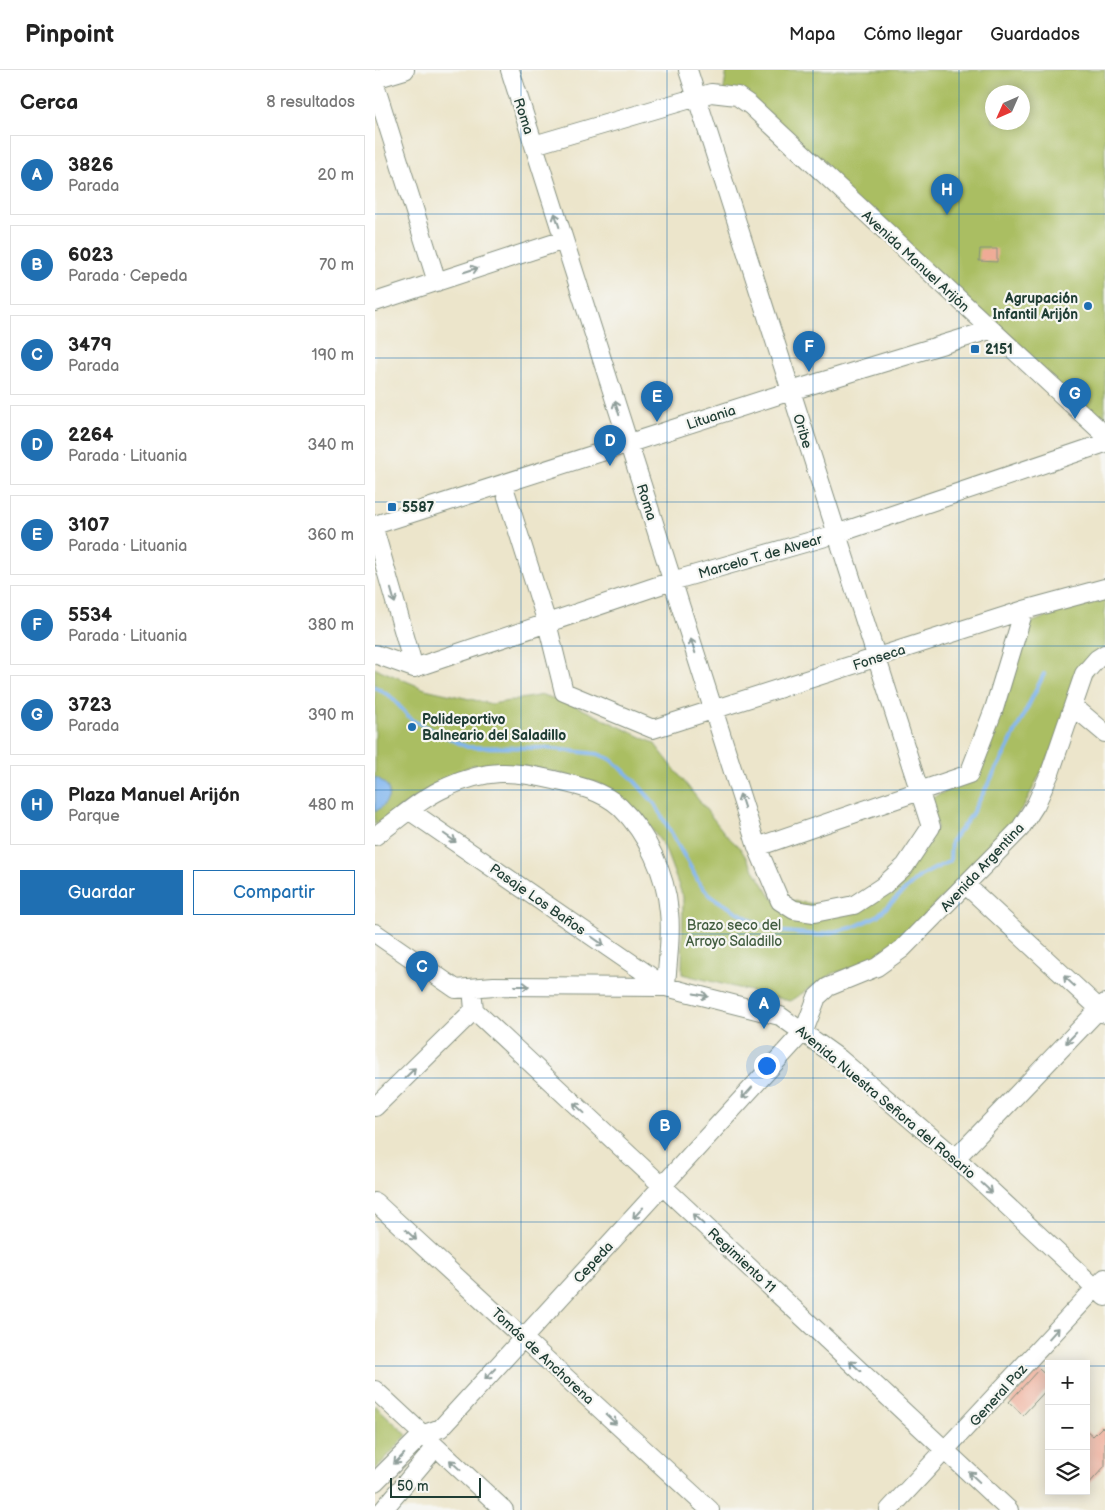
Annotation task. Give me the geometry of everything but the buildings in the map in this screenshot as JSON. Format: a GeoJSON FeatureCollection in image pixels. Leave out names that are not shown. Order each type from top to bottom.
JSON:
{"type":"FeatureCollection","features":[{"type":"Feature","properties":{"kind":"street"},"geometry":{"type":"LineString","coordinates":[[375,80],[405,70]]}},
{"type":"Feature","properties":{"kind":"street","name":"Roma"},"geometry":{"type":"LineString","coordinates":[[510,70],[757,847],[780,901],[794,910],[814,913],[854,905],[883,886],[905,866],[931,827],[920,791]]}},
{"type":"Feature","properties":{"kind":"street","name":"Oribe"},"geometry":{"type":"LineString","coordinates":[[688,70],[920,791]]}},
{"type":"Feature","properties":{"kind":"street"},"geometry":{"type":"LineString","coordinates":[[375,85],[437,282]]}},
{"type":"Feature","properties":{"kind":"street","name":"Avenida Manuel Arijón"},"geometry":{"type":"LineString","coordinates":[[697,98],[711,93],[723,94],[737,96],[750,105],[1105,435]]}},
{"type":"Feature","properties":{"kind":"street"},"geometry":{"type":"LineString","coordinates":[[534,145],[697,98]]}},
{"type":"Feature","properties":{"kind":"street"},"geometry":{"type":"LineString","coordinates":[[375,302],[564,240]]}},
{"type":"Feature","properties":{"kind":"street","name":"Lituania"},"geometry":{"type":"LineString","coordinates":[[375,525],[791,391],[990,330]]}},
{"type":"Feature","properties":{"kind":"street","name":"Marcelo T. de Alvear"},"geometry":{"type":"LineString","coordinates":[[414,668],[672,581],[836,534],[1105,443]]}},
{"type":"Feature","properties":{"kind":"street"},"geometry":{"type":"LineString","coordinates":[[503,484],[547,623]]}},
{"type":"Feature","properties":{"kind":"street"},"geometry":{"type":"LineString","coordinates":[[375,532],[414,668]]}},
{"type":"Feature","properties":{"kind":"street","name":"Fonseca"},"geometry":{"type":"LineString","coordinates":[[547,623],[564,692],[653,729],[1025,610],[1105,588]]}},
{"type":"Feature","properties":{"kind":"street"},"geometry":{"type":"LineString","coordinates":[[757,847],[969,774],[994,710],[1025,610]]}},
{"type":"Feature","properties":{"kind":"street"},"geometry":{"type":"LineString","coordinates":[[375,654],[414,668]]}},
{"type":"Feature","properties":{"kind":"street","name":"Avenida Argentina"},"geometry":{"type":"LineString","coordinates":[[804,1031],[817,997],[827,987],[877,967],[903,949],[967,886],[1020,829],[1036,804],[1050,773],[1084,674],[1097,659],[1105,654]]}},
{"type":"Feature","properties":{"kind":"street"},"geometry":{"type":"LineString","coordinates":[[1073,706],[1105,733]]}},
{"type":"Feature","properties":{"kind":"street"},"geometry":{"type":"LineString","coordinates":[[375,836],[445,788],[471,778],[502,771],[584,787],[619,806],[639,831],[661,873],[670,912],[666,987]]}},
{"type":"Feature","properties":{"kind":"street","name":"Pasaje Los Baños"},"geometry":{"type":"LineString","coordinates":[[410,811],[666,987]]}},
{"type":"Feature","properties":{"kind":"street"},"geometry":{"type":"LineString","coordinates":[[956,1158],[1103,1009],[967,886]]}},
{"type":"Feature","properties":{"kind":"street","name":"Avenida Nuestra Señora del Rosario"},"geometry":{"type":"LineString","coordinates":[[375,933],[456,989],[666,987],[780,1016],[804,1031],[956,1158],[1102,1288]]}},
{"type":"Feature","properties":{"kind":"street"},"geometry":{"type":"LineString","coordinates":[[375,1107],[474,1010],[473,988]]}},
{"type":"Feature","properties":{"kind":"street","name":"Regimiento 11"},"geometry":{"type":"LineString","coordinates":[[474,1010],[1009,1510]]}},
{"type":"Feature","properties":{"kind":"street","name":"Cepeda"},"geometry":{"type":"LineString","coordinates":[[375,1482],[422,1435],[441,1428],[804,1031]]}},
{"type":"Feature","properties":{"kind":"street","name":"Tomás de Anchorena"},"geometry":{"type":"LineString","coordinates":[[375,1202],[710,1510]]}},
{"type":"Feature","properties":{"kind":"street","name":"General Paz"},"geometry":{"type":"LineString","coordinates":[[889,1510],[1102,1288]]}},
{"type":"Feature","properties":{"kind":"street"},"geometry":{"type":"LineString","coordinates":[[375,1390],[504,1510]]}},
{"type":"Feature","properties":{"kind":"street"},"geometry":{"type":"LineString","coordinates":[[383,1510],[436,1447]]}},
{"type":"Feature","properties":{"kind":"green space"},"geometry":{"type":"Polygon","coordinates":[[[727,70],[1105,70],[1105,435],[750,105],[723,94],[727,70]]]}},
{"type":"Feature","properties":{"kind":"green space","name":"Brazo seco del Arroyo Saladillo"},"geometry":{"type":"Polygon","coordinates":[[[1105,594],[1105,646],[1025,804],[1002,836],[897,943],[862,965],[834,973],[790,1001],[682,974],[683,897],[664,846],[640,813],[598,783],[538,768],[494,764],[473,765],[446,777],[375,825],[375,668],[425,689],[492,704],[543,695],[574,705],[654,743],[726,835],[740,848],[772,898],[857,910],[937,828],[931,798],[975,779],[1001,713],[1030,623],[1105,594]]]}},
{"type":"Feature","properties":{"kind":"green space"},"geometry":{"type":"Polygon","coordinates":[[[375,1405],[407,1435],[375,1470],[375,1405]]]}},
{"type":"Feature","properties":{"kind":"water"},"geometry":{"type":"Polygon","coordinates":[[[375,777],[386,785],[389,794],[385,804],[375,812],[375,777]]]}},
{"type":"Feature","properties":{"kind":"waterway"},"geometry":{"type":"LineString","coordinates":[[375,687],[390,696],[412,720],[467,747],[545,748],[598,754],[610,759],[630,776],[655,804],[700,884],[712,897],[754,922],[777,931],[819,935],[854,927],[877,916],[920,876],[950,861],[951,842],[970,817],[1004,755],[1044,674]]}},
{"type":"Feature","properties":{"kind":"place","name":"Plaza Manuel Arijón"},"geometry":{"type":"Point","coordinates":[947,215]}},
{"type":"Feature","properties":{"kind":"place","name":"Agrupación Infantil Arijón"},"geometry":{"type":"Point","coordinates":[1088,306]}},
{"type":"Feature","properties":{"kind":"place","name":"2151"},"geometry":{"type":"Point","coordinates":[975,349]}},
{"type":"Feature","properties":{"kind":"place","name":"5534"},"geometry":{"type":"Point","coordinates":[809,372]}},
{"type":"Feature","properties":{"kind":"place","name":"3723"},"geometry":{"type":"Point","coordinates":[1075,419]}},
{"type":"Feature","properties":{"kind":"place","name":"3107"},"geometry":{"type":"Point","coordinates":[657,422]}},
{"type":"Feature","properties":{"kind":"place","name":"2264"},"geometry":{"type":"Point","coordinates":[610,466]}},
{"type":"Feature","properties":{"kind":"place","name":"5587"},"geometry":{"type":"Point","coordinates":[392,507]}},
{"type":"Feature","properties":{"kind":"place","name":"Polideportivo Balneario del Saladillo"},"geometry":{"type":"Point","coordinates":[412,727]}},
{"type":"Feature","properties":{"kind":"place","name":"3479"},"geometry":{"type":"Point","coordinates":[422,992]}},
{"type":"Feature","properties":{"kind":"place","name":"3826"},"geometry":{"type":"Point","coordinates":[764,1029]}},
{"type":"Feature","properties":{"kind":"place","name":"6023"},"geometry":{"type":"Point","coordinates":[665,1151]}}]}
